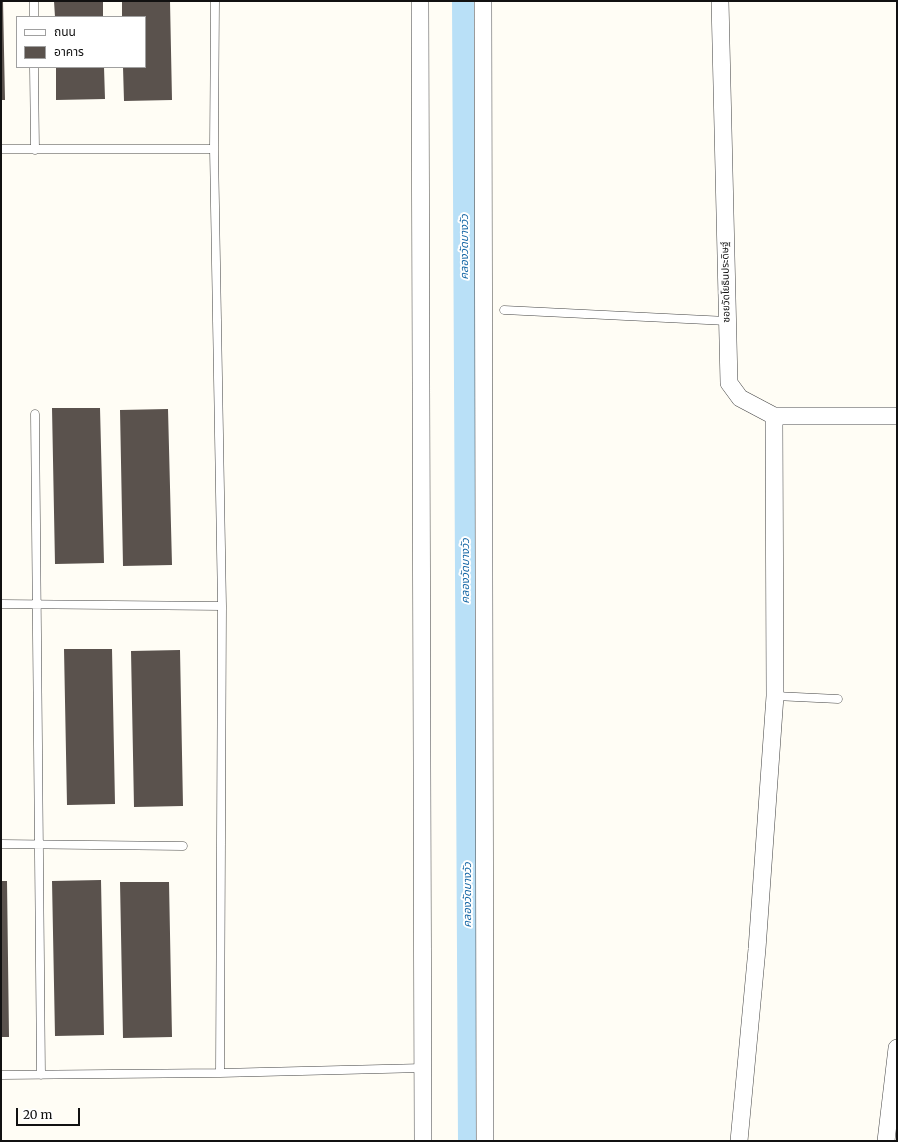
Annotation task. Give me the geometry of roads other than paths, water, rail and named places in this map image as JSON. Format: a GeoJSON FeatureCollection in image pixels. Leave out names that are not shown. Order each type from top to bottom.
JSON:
{"type":"FeatureCollection","features":[{"type":"Feature","properties":{"kind":"street"},"geometry":{"type":"LineString","coordinates":[[420,1],[424,1141]]}},
{"type":"Feature","properties":{"kind":"street"},"geometry":{"type":"LineString","coordinates":[[482,1],[485,1141]]}},
{"type":"Feature","properties":{"kind":"street","name":"ซอยวัดโยธินประดิษฐ์"},"geometry":{"type":"LineString","coordinates":[[720,1],[727,321],[730,383],[740,398],[774,416],[897,416]]}},
{"type":"Feature","properties":{"kind":"street"},"geometry":{"type":"LineString","coordinates":[[739,1141],[757,949],[774,696],[774,416]]}},
{"type":"Feature","properties":{"kind":"street"},"geometry":{"type":"LineString","coordinates":[[886,1141],[897,1048]]}},
{"type":"Feature","properties":{"kind":"lane"},"geometry":{"type":"LineString","coordinates":[[34,1],[34,16]]}},
{"type":"Feature","properties":{"kind":"lane"},"geometry":{"type":"LineString","coordinates":[[215,1],[214,149],[222,606],[220,1073]]}},
{"type":"Feature","properties":{"kind":"lane"},"geometry":{"type":"LineString","coordinates":[[34,68],[35,150]]}},
{"type":"Feature","properties":{"kind":"lane"},"geometry":{"type":"LineString","coordinates":[[1,149],[214,149]]}},
{"type":"Feature","properties":{"kind":"lane"},"geometry":{"type":"LineString","coordinates":[[504,310],[727,321]]}},
{"type":"Feature","properties":{"kind":"lane"},"geometry":{"type":"LineString","coordinates":[[35,414],[41,1075]]}},
{"type":"Feature","properties":{"kind":"lane"},"geometry":{"type":"LineString","coordinates":[[1,604],[37,603],[222,606]]}},
{"type":"Feature","properties":{"kind":"lane"},"geometry":{"type":"LineString","coordinates":[[774,696],[838,699]]}},
{"type":"Feature","properties":{"kind":"lane"},"geometry":{"type":"LineString","coordinates":[[1,844],[183,846]]}},
{"type":"Feature","properties":{"kind":"lane"},"geometry":{"type":"LineString","coordinates":[[1,1075],[220,1073],[423,1068]]}},
{"type":"Feature","properties":{"kind":"waterway","name":"คลองวัดบางวัว"},"geometry":{"type":"LineString","coordinates":[[463,1],[469,1141]]}}]}
